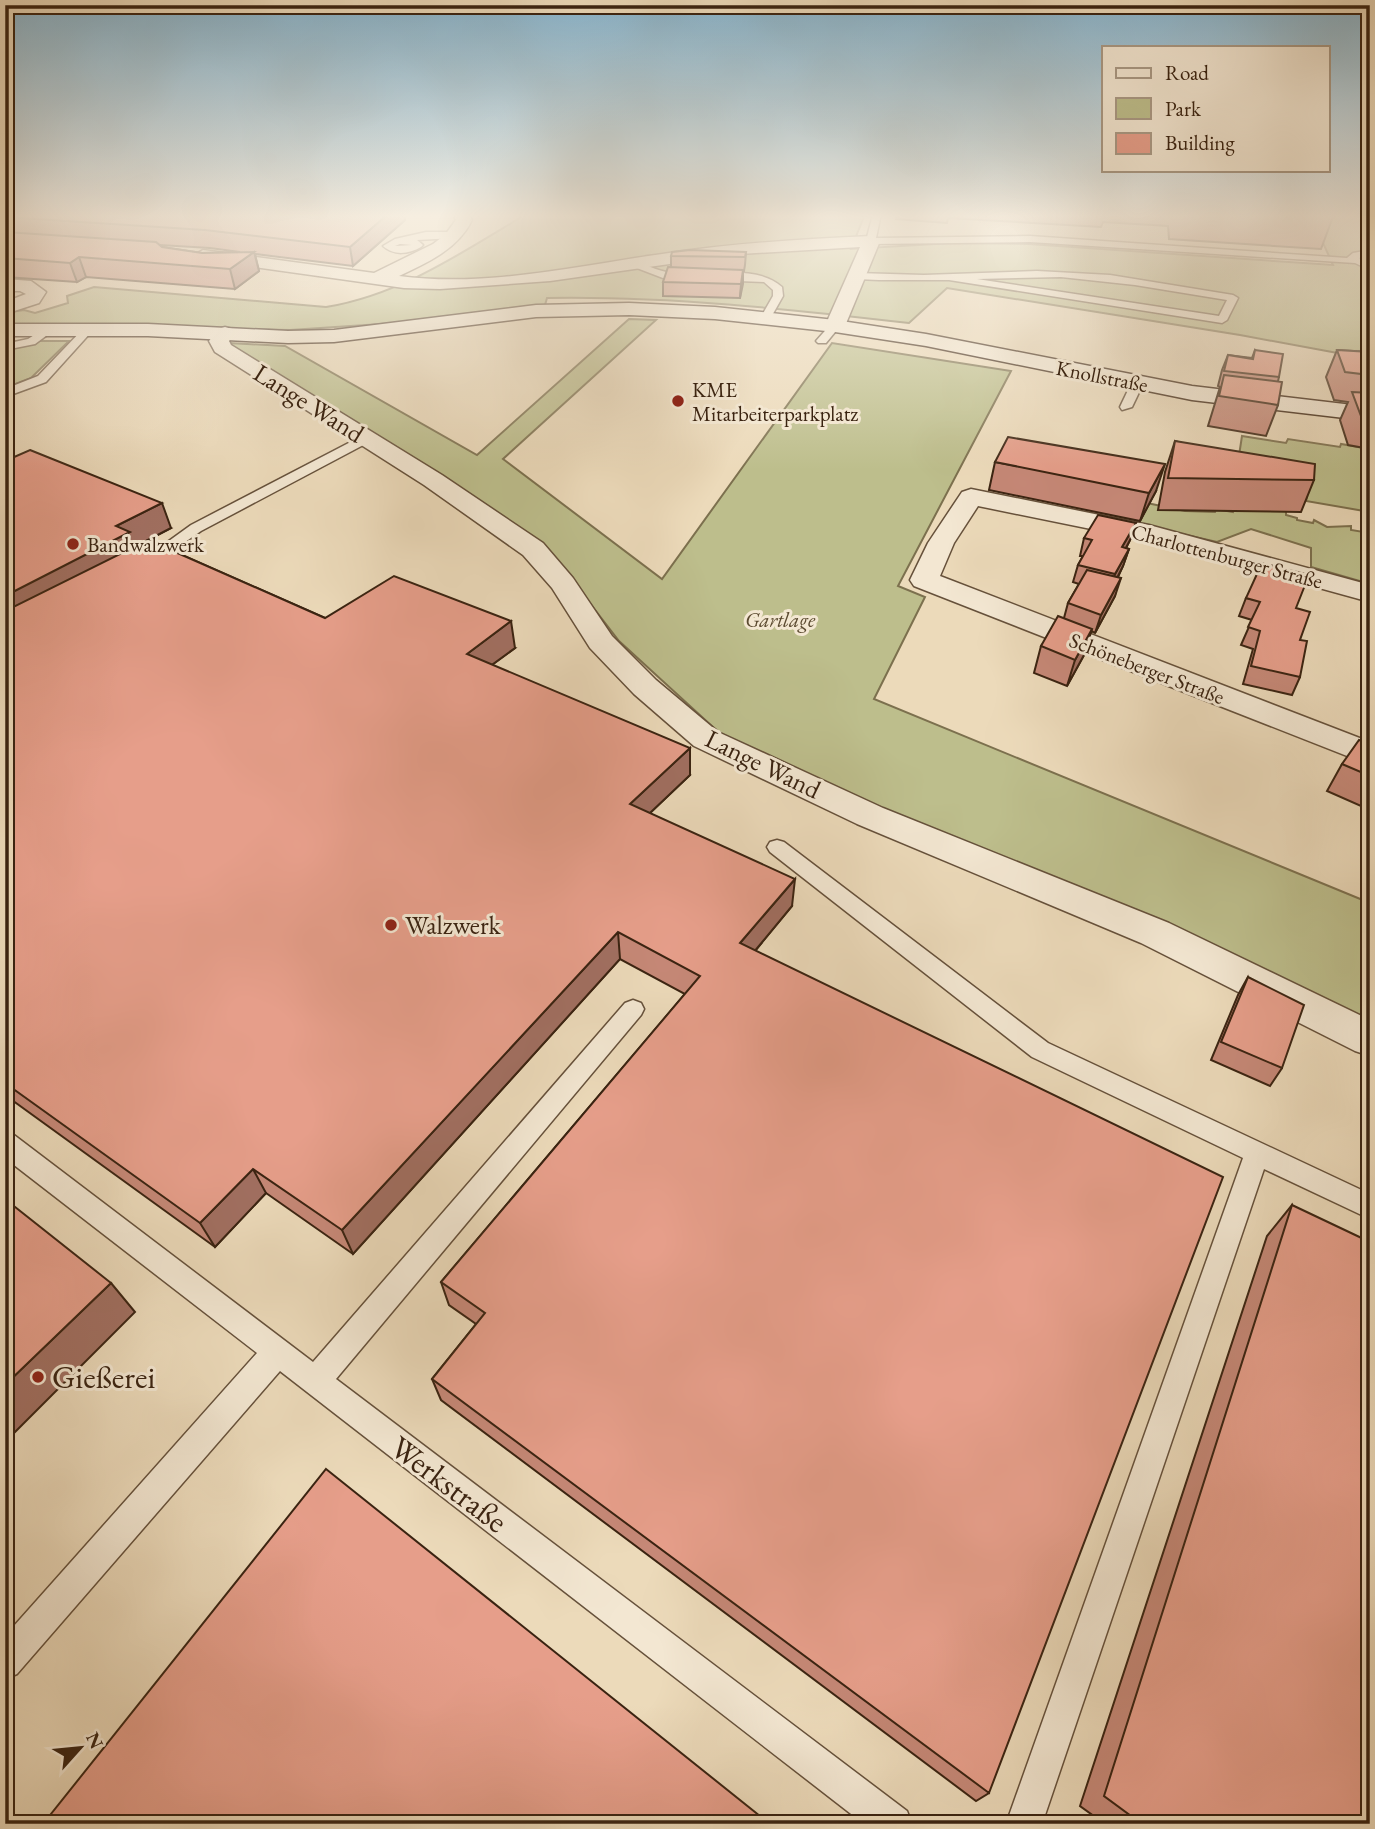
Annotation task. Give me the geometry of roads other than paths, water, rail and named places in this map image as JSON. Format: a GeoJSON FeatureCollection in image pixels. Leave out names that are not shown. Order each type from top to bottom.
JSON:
{"type":"FeatureCollection","features":[{"type":"Feature","properties":{"kind":"street"},"geometry":{"type":"LineString","coordinates":[[5,308],[31,299]]}},
{"type":"Feature","properties":{"kind":"street"},"geometry":{"type":"LineString","coordinates":[[829,333],[845,299]]}},
{"type":"Feature","properties":{"kind":"street","name":"Knollstraße"},"geometry":{"type":"LineString","coordinates":[[5,330],[334,336],[536,311],[594,309],[670,316],[766,317],[829,333],[926,340],[1137,384],[1256,403],[1370,414]]}},
{"type":"Feature","properties":{"kind":"street","name":"Lange Wand"},"geometry":{"type":"LineString","coordinates":[[225,333],[219,341],[222,348],[433,480],[533,549],[563,584],[601,642],[645,687],[706,739],[870,816],[1155,933],[1370,1039]]}},
{"type":"Feature","properties":{"kind":"street","name":"Charlottenburger Straße"},"geometry":{"type":"LineString","coordinates":[[924,580],[941,543],[971,497],[1149,533],[1370,594]]}},
{"type":"Feature","properties":{"kind":"street","name":"Schöneberger Straße"},"geometry":{"type":"LineString","coordinates":[[924,580],[1370,754]]}},
{"type":"Feature","properties":{"kind":"lane"},"geometry":{"type":"LineString","coordinates":[[766,317],[776,299]]}},
{"type":"Feature","properties":{"kind":"lane"},"geometry":{"type":"LineString","coordinates":[[1090,299],[1222,320],[1232,299]]}},
{"type":"Feature","properties":{"kind":"lane"},"geometry":{"type":"LineString","coordinates":[[5,347],[31,342],[48,330]]}},
{"type":"Feature","properties":{"kind":"lane"},"geometry":{"type":"LineString","coordinates":[[5,393],[42,379],[88,330]]}},
{"type":"Feature","properties":{"kind":"lane"},"geometry":{"type":"LineString","coordinates":[[1126,407],[1137,384]]}},
{"type":"Feature","properties":{"kind":"lane"},"geometry":{"type":"LineString","coordinates":[[124,575],[196,528],[364,439]]}},
{"type":"Feature","properties":{"kind":"lane"},"geometry":{"type":"LineString","coordinates":[[777,847],[1040,1050],[1370,1207]]}},
{"type":"Feature","properties":{"kind":"lane"},"geometry":{"type":"LineString","coordinates":[[315,1381],[633,1009]]}},
{"type":"Feature","properties":{"kind":"lane","name":"Werkstraße"},"geometry":{"type":"LineString","coordinates":[[5,1143],[894,1824]]}},
{"type":"Feature","properties":{"kind":"lane"},"geometry":{"type":"LineString","coordinates":[[1024,1824],[1257,1154]]}},
{"type":"Feature","properties":{"kind":"lane"},"geometry":{"type":"LineString","coordinates":[[5,1662],[278,1351]]}},
{"type":"Feature","properties":{"kind":"place","name":"KME Mitarbeiterparkplatz"},"geometry":{"type":"Point","coordinates":[678,401]}},
{"type":"Feature","properties":{"kind":"place","name":"Bandwalzwerk"},"geometry":{"type":"Point","coordinates":[73,544]}},
{"type":"Feature","properties":{"kind":"place","name":"Walzwerk"},"geometry":{"type":"Point","coordinates":[391,925]}},
{"type":"Feature","properties":{"kind":"place","name":"Gießerei"},"geometry":{"type":"Point","coordinates":[38,1377]}},
{"type":"Feature","properties":{"kind":"park label","name":"Gartlage"},"geometry":{"type":"Point","coordinates":[780,619]}}]}
